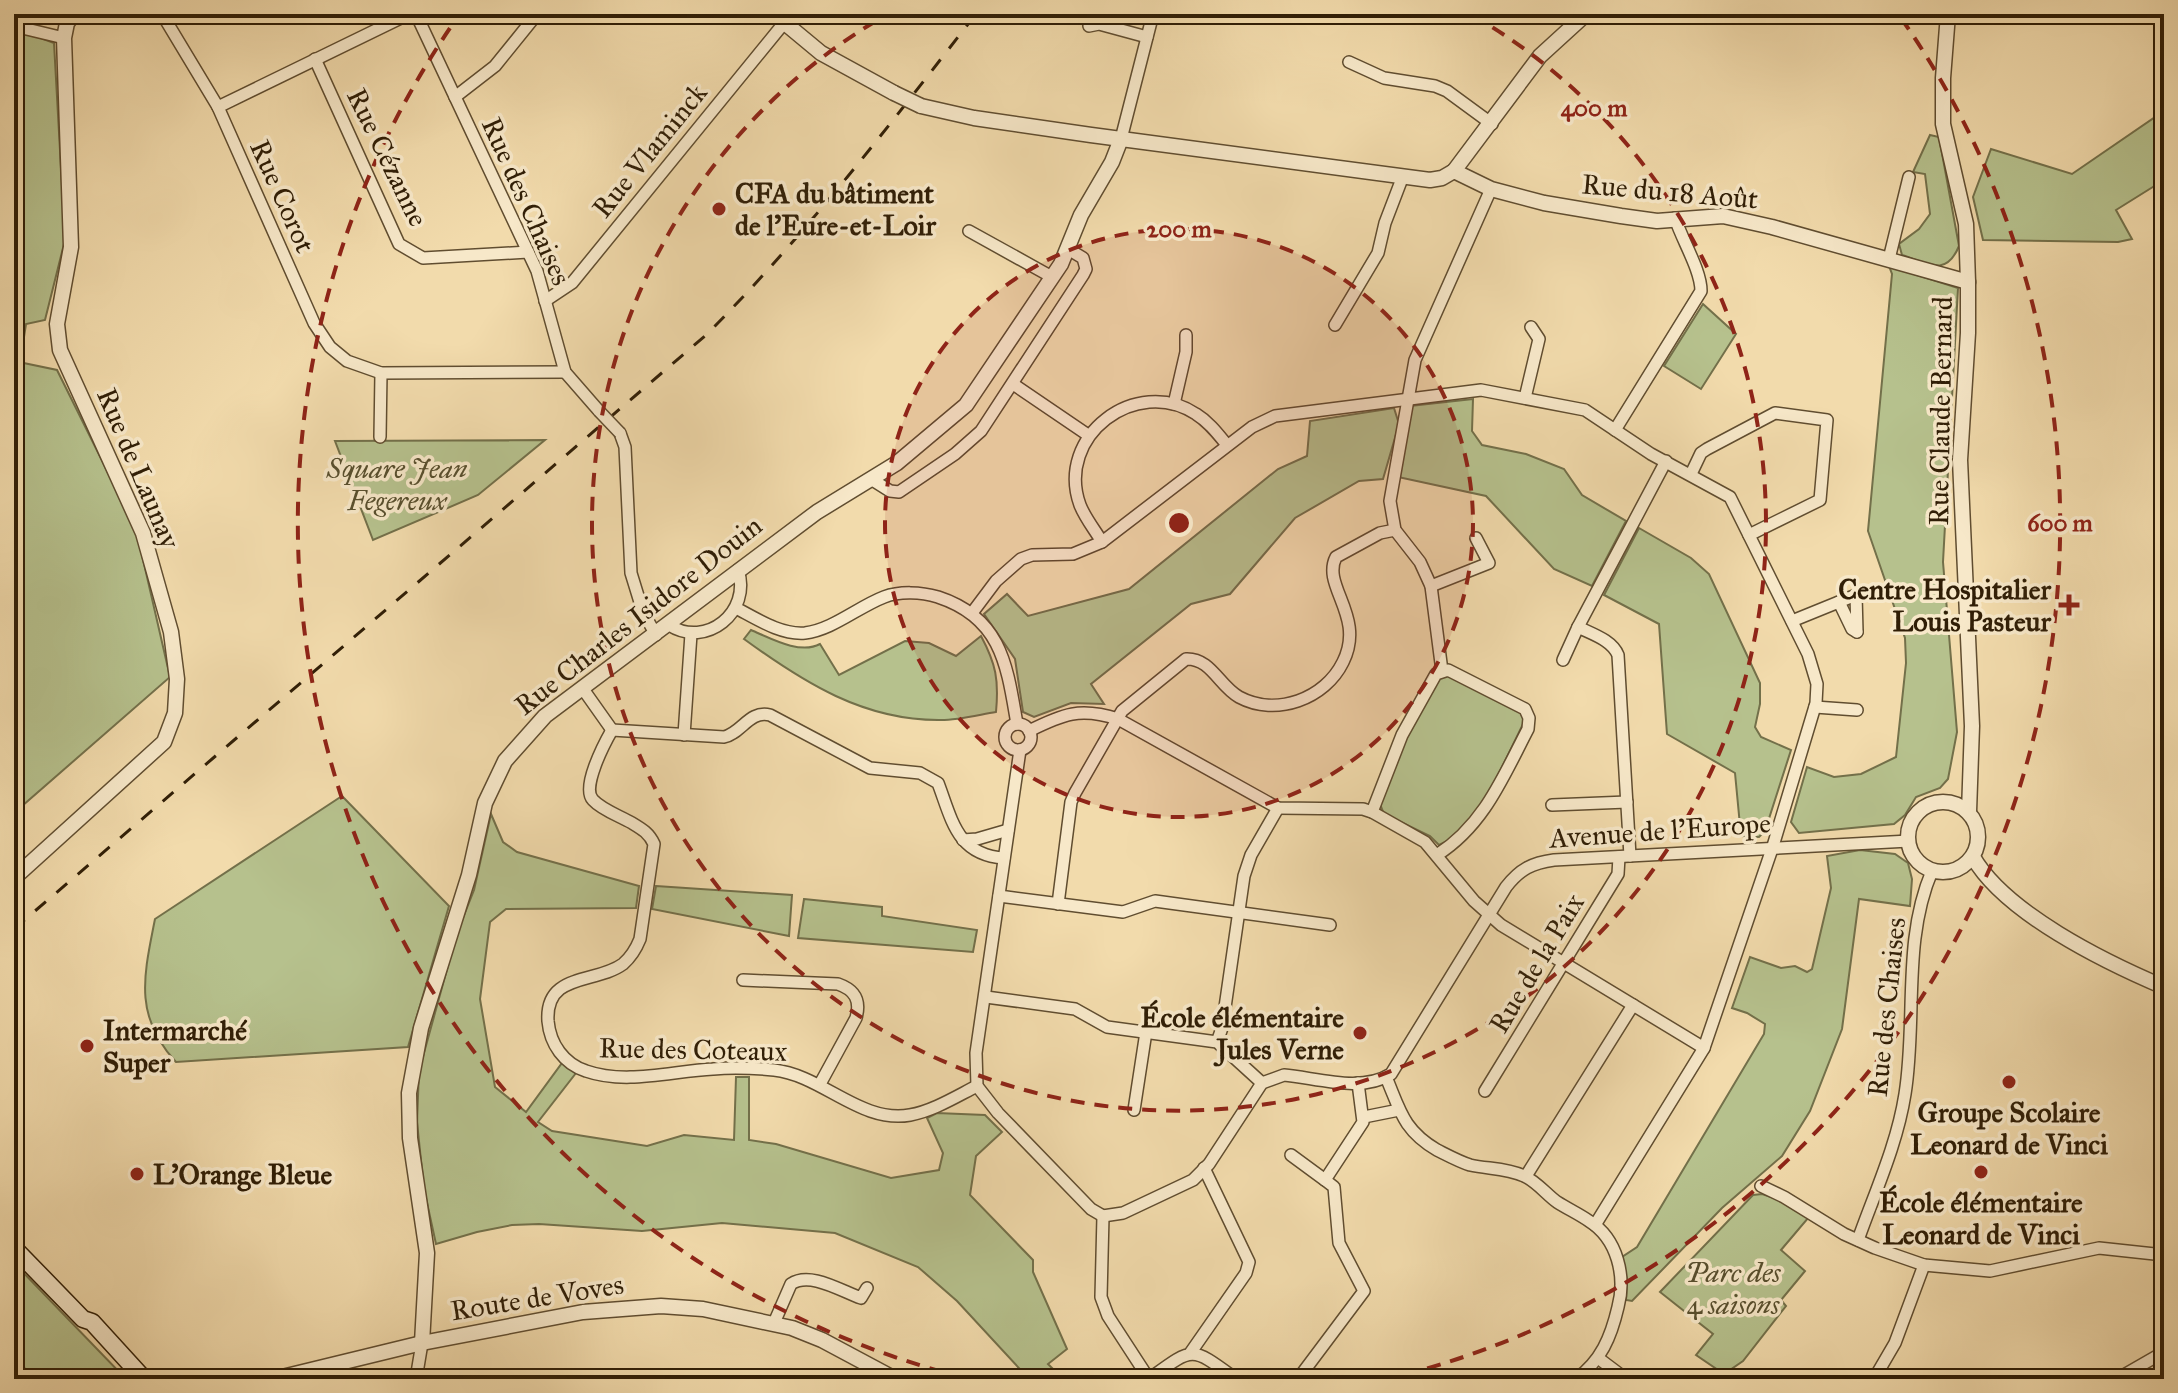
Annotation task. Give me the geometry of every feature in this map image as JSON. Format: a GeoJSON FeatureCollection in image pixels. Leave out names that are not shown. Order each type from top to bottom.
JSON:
{"type":"FeatureCollection","features":[{"type":"Feature","properties":{"kind":"main road"},"geometry":{"type":"LineString","coordinates":[[14,1248],[83,1319],[92,1322],[144,1379]]}},
{"type":"Feature","properties":{"kind":"main road"},"geometry":{"type":"LineString","coordinates":[[83,1319],[86,1330],[134,1379]]}},
{"type":"Feature","properties":{"kind":"street","name":"Rue de Launay"},"geometry":{"type":"LineString","coordinates":[[14,878],[164,742],[175,713],[177,679],[171,632],[143,533],[60,350],[57,324],[71,247],[64,38],[67,23],[74,14]]}},
{"type":"Feature","properties":{"kind":"street","name":"Rue Corot"},"geometry":{"type":"LineString","coordinates":[[162,14],[218,107],[314,323],[330,347],[347,361],[381,373],[565,372]]}},
{"type":"Feature","properties":{"kind":"street"},"geometry":{"type":"LineString","coordinates":[[218,107],[409,14]]}},
{"type":"Feature","properties":{"kind":"street","name":"Rue des Chaises"},"geometry":{"type":"LineString","coordinates":[[416,14],[537,271],[565,372],[620,433],[625,447],[631,573],[642,610],[656,635]]}},
{"type":"Feature","properties":{"kind":"street"},"geometry":{"type":"LineString","coordinates":[[455,97],[495,66],[537,14]]}},
{"type":"Feature","properties":{"kind":"street"},"geometry":{"type":"LineString","coordinates":[[1121,139],[1153,14]]}},
{"type":"Feature","properties":{"kind":"street"},"geometry":{"type":"LineString","coordinates":[[779,19],[821,53],[921,106],[974,118],[1430,180],[1454,171],[1540,56],[1586,14]]}},
{"type":"Feature","properties":{"kind":"street","name":"Rue Claude Bernard"},"geometry":{"type":"LineString","coordinates":[[1948,14],[1943,124],[1966,224],[1968,282],[1960,460],[1972,726],[1969,812]]}},
{"type":"Feature","properties":{"kind":"street","name":"Rue Vlaminck"},"geometry":{"type":"LineString","coordinates":[[545,301],[572,283],[779,19]]}},
{"type":"Feature","properties":{"kind":"street"},"geometry":{"type":"LineString","coordinates":[[1093,23],[1147,37]]}},
{"type":"Feature","properties":{"kind":"street"},"geometry":{"type":"LineString","coordinates":[[14,26],[64,38]]}},
{"type":"Feature","properties":{"kind":"street","name":"Rue Cézanne"},"geometry":{"type":"LineString","coordinates":[[315,59],[399,244],[423,258],[528,252]]}},
{"type":"Feature","properties":{"kind":"street"},"geometry":{"type":"LineString","coordinates":[[1349,62],[1384,78],[1435,86],[1447,91],[1492,124]]}},
{"type":"Feature","properties":{"kind":"street","name":"Rue Charles Isidore Douin"},"geometry":{"type":"LineString","coordinates":[[422,1343],[427,1253],[410,1138],[409,1093],[421,1028],[469,875],[485,803],[495,780],[522,739],[545,716],[817,512],[897,463],[966,405],[1052,277],[1121,139]]}},
{"type":"Feature","properties":{"kind":"street","name":"Rue du 18 Août"},"geometry":{"type":"LineString","coordinates":[[1454,171],[1491,189],[1544,203],[1621,216],[1657,221],[1723,216],[1968,282]]}},
{"type":"Feature","properties":{"kind":"street"},"geometry":{"type":"LineString","coordinates":[[1335,325],[1378,253],[1385,223],[1403,176]]}},
{"type":"Feature","properties":{"kind":"street"},"geometry":{"type":"LineString","coordinates":[[1889,259],[1909,177]]}},
{"type":"Feature","properties":{"kind":"street"},"geometry":{"type":"LineString","coordinates":[[1442,671],[1431,586],[1420,562],[1395,530],[1390,501],[1420,345],[1491,189]]}},
{"type":"Feature","properties":{"kind":"street"},"geometry":{"type":"LineString","coordinates":[[1615,430],[1701,291],[1701,283],[1681,240],[1675,218]]}},
{"type":"Feature","properties":{"kind":"street"},"geometry":{"type":"LineString","coordinates":[[969,231],[1052,277]]}},
{"type":"Feature","properties":{"kind":"street"},"geometry":{"type":"LineString","coordinates":[[871,479],[890,491],[899,492],[955,454],[981,431],[1086,269],[1083,258],[1068,249]]}},
{"type":"Feature","properties":{"kind":"street"},"geometry":{"type":"LineString","coordinates":[[1943,274],[1967,253]]}},
{"type":"Feature","properties":{"kind":"street"},"geometry":{"type":"LineString","coordinates":[[1525,398],[1539,339],[1531,327]]}},
{"type":"Feature","properties":{"kind":"street"},"geometry":{"type":"LineString","coordinates":[[1174,404],[1186,352],[1186,335]]}},
{"type":"Feature","properties":{"kind":"street"},"geometry":{"type":"LineString","coordinates":[[380,437],[381,373]]}},
{"type":"Feature","properties":{"kind":"street"},"geometry":{"type":"LineString","coordinates":[[1013,384],[1088,435]]}},
{"type":"Feature","properties":{"kind":"street"},"geometry":{"type":"LineString","coordinates":[[972,613],[996,581],[1021,559],[1032,555],[1073,554],[1102,542],[1227,445],[1262,420],[1275,416],[1481,390],[1585,410],[1730,497],[1813,667],[1817,684],[1815,707],[1773,846],[1704,1048],[1595,1225]]}},
{"type":"Feature","properties":{"kind":"street"},"geometry":{"type":"LineString","coordinates":[[1102,542],[1080,505],[1078,461],[1088,435],[1110,415],[1124,407],[1155,401],[1174,404],[1196,414],[1227,445]]}},
{"type":"Feature","properties":{"kind":"street"},"geometry":{"type":"LineString","coordinates":[[1691,474],[1701,453],[1775,413],[1827,420],[1820,500],[1749,535]]}},
{"type":"Feature","properties":{"kind":"street"},"geometry":{"type":"LineString","coordinates":[[1563,660],[1666,461]]}},
{"type":"Feature","properties":{"kind":"street"},"geometry":{"type":"LineString","coordinates":[[1058,904],[1071,802],[1122,711],[1186,659],[1196,659],[1206,664],[1221,683],[1239,697],[1261,704],[1282,705],[1301,701],[1316,693],[1333,678],[1344,661],[1350,641],[1350,621],[1332,579],[1333,563],[1336,557],[1380,533],[1395,530]]}},
{"type":"Feature","properties":{"kind":"street"},"geometry":{"type":"LineString","coordinates":[[1431,586],[1489,563],[1476,538]]}},
{"type":"Feature","properties":{"kind":"street"},"geometry":{"type":"LineString","coordinates":[[669,625],[691,634],[714,629],[728,620],[736,608],[741,580],[738,570]]}},
{"type":"Feature","properties":{"kind":"street"},"geometry":{"type":"LineString","coordinates":[[736,608],[790,632],[808,633],[889,595],[912,592],[955,603],[989,629],[1000,648],[1009,677],[1017,724]]}},
{"type":"Feature","properties":{"kind":"street"},"geometry":{"type":"LineString","coordinates":[[1792,621],[1839,602]]}},
{"type":"Feature","properties":{"kind":"street"},"geometry":{"type":"LineString","coordinates":[[1578,627],[1608,643],[1618,655],[1627,802],[1624,856]]}},
{"type":"Feature","properties":{"kind":"street"},"geometry":{"type":"LineString","coordinates":[[684,735],[691,634]]}},
{"type":"Feature","properties":{"kind":"street"},"geometry":{"type":"LineString","coordinates":[[1372,812],[1410,720],[1436,674],[1448,670],[1525,709],[1529,718],[1528,729],[1486,809],[1466,833],[1437,855]]}},
{"type":"Feature","properties":{"kind":"street"},"geometry":{"type":"LineString","coordinates":[[583,689],[612,730],[727,736],[751,717],[762,713],[870,768],[920,773],[938,783],[958,836],[984,855],[1004,858]]}},
{"type":"Feature","properties":{"kind":"street"},"geometry":{"type":"LineString","coordinates":[[1815,707],[1857,710]]}},
{"type":"Feature","properties":{"kind":"street"},"geometry":{"type":"LineString","coordinates":[[1029,731],[1073,712],[1098,713],[1118,719],[1278,808],[1363,809],[1372,812],[1425,842],[1474,901],[1501,925],[1704,1048]]}},
{"type":"Feature","properties":{"kind":"street"},"geometry":{"type":"LineString","coordinates":[[1020,750],[1012,749],[1005,739],[1006,730],[1017,724],[1029,731],[1029,743],[1020,750],[976,1053],[977,1086],[998,1113],[1091,1209],[1103,1216],[1123,1213],[1193,1180],[1262,1083],[1284,1075],[1358,1083],[1386,1077],[1399,1110],[1414,1131],[1436,1149],[1473,1165],[1526,1176],[1551,1198],[1595,1225],[1617,1257],[1622,1286],[1617,1312],[1603,1352],[1576,1379]]}},
{"type":"Feature","properties":{"kind":"street","name":"Rue des Coteaux"},"geometry":{"type":"LineString","coordinates":[[612,730],[597,763],[588,794],[595,802],[642,829],[654,844],[640,939],[635,951],[623,964],[611,970],[573,980],[559,990],[551,1002],[548,1018],[550,1034],[557,1049],[569,1062],[584,1071],[628,1077],[716,1068],[773,1070],[820,1084],[861,1107],[883,1114],[910,1116],[977,1086]]}},
{"type":"Feature","properties":{"kind":"street"},"geometry":{"type":"LineString","coordinates":[[1947,801],[1969,812],[1979,835],[1973,857],[1956,870],[1944,872],[1932,871],[1913,856],[1908,832],[1912,819],[1925,806],[1947,801]]}},
{"type":"Feature","properties":{"kind":"street"},"geometry":{"type":"LineString","coordinates":[[1552,805],[1627,802]]}},
{"type":"Feature","properties":{"kind":"street"},"geometry":{"type":"LineString","coordinates":[[1217,1042],[1222,1028],[1248,862],[1278,808]]}},
{"type":"Feature","properties":{"kind":"street"},"geometry":{"type":"LineString","coordinates":[[962,840],[1008,830]]}},
{"type":"Feature","properties":{"kind":"street","name":"Avenue de l'Europe"},"geometry":{"type":"LineString","coordinates":[[1386,1077],[1395,1069],[1514,877],[1530,865],[1554,860],[1773,846],[1909,841]]}},
{"type":"Feature","properties":{"kind":"street","name":"Rue de la Paix"},"geometry":{"type":"LineString","coordinates":[[1485,1091],[1618,874],[1624,856]]}},
{"type":"Feature","properties":{"kind":"street"},"geometry":{"type":"LineString","coordinates":[[1973,857],[1984,876],[2065,939],[2164,987]]}},
{"type":"Feature","properties":{"kind":"street","name":"Rue des Chaises"},"geometry":{"type":"LineString","coordinates":[[1858,1240],[1889,1156],[1905,1096],[1912,1029],[1916,931],[1923,893],[1932,871]]}},
{"type":"Feature","properties":{"kind":"street"},"geometry":{"type":"LineString","coordinates":[[999,896],[1123,912],[1155,901],[1330,925]]}},
{"type":"Feature","properties":{"kind":"street"},"geometry":{"type":"LineString","coordinates":[[743,980],[838,984],[857,996],[860,1007],[856,1018],[820,1084]]}},
{"type":"Feature","properties":{"kind":"street"},"geometry":{"type":"LineString","coordinates":[[986,997],[1075,1009],[1107,1027],[1217,1042],[1262,1083]]}},
{"type":"Feature","properties":{"kind":"street"},"geometry":{"type":"LineString","coordinates":[[1526,1176],[1633,1005]]}},
{"type":"Feature","properties":{"kind":"street"},"geometry":{"type":"LineString","coordinates":[[1134,1110],[1146,1032]]}},
{"type":"Feature","properties":{"kind":"street"},"geometry":{"type":"LineString","coordinates":[[1325,1180],[1360,1130],[1364,1117],[1358,1083]]}},
{"type":"Feature","properties":{"kind":"street"},"geometry":{"type":"LineString","coordinates":[[1364,1117],[1399,1110]]}},
{"type":"Feature","properties":{"kind":"street"},"geometry":{"type":"LineString","coordinates":[[1291,1155],[1334,1187],[1339,1243],[1364,1291],[1298,1379]]}},
{"type":"Feature","properties":{"kind":"street"},"geometry":{"type":"LineString","coordinates":[[1191,1352],[1246,1273],[1249,1262],[1204,1168]]}},
{"type":"Feature","properties":{"kind":"street"},"geometry":{"type":"LineString","coordinates":[[1761,1186],[1858,1240],[1924,1265],[1990,1271],[2099,1248],[2164,1255]]}},
{"type":"Feature","properties":{"kind":"street"},"geometry":{"type":"LineString","coordinates":[[1103,1216],[1101,1297],[1108,1316],[1149,1379],[1191,1352],[1200,1354],[1236,1379]]}},
{"type":"Feature","properties":{"kind":"street"},"geometry":{"type":"LineString","coordinates":[[1874,1379],[1895,1343],[1924,1265]]}},
{"type":"Feature","properties":{"kind":"street"},"geometry":{"type":"LineString","coordinates":[[774,1323],[791,1284],[796,1281],[806,1278],[861,1298],[867,1288]]}},
{"type":"Feature","properties":{"kind":"street","name":"Route de Voves"},"geometry":{"type":"LineString","coordinates":[[274,1379],[422,1343],[614,1308],[661,1306],[703,1309],[774,1323],[822,1340],[895,1379]]}},
{"type":"Feature","properties":{"kind":"street"},"geometry":{"type":"LineString","coordinates":[[416,1379],[422,1343]]}},
{"type":"Feature","properties":{"kind":"street"},"geometry":{"type":"LineString","coordinates":[[2117,1379],[2164,1352]]}},
{"type":"Feature","properties":{"kind":"street"},"geometry":{"type":"LineString","coordinates":[[1598,1358],[1626,1379]]}},
{"type":"Feature","properties":{"kind":"green space"},"geometry":{"type":"Polygon","coordinates":[[[14,28],[54,43],[65,240],[45,320],[26,324],[22,350],[14,349],[14,28]]]}},
{"type":"Feature","properties":{"kind":"green space"},"geometry":{"type":"Polygon","coordinates":[[[2164,111],[2164,180],[2116,210],[2132,239],[2118,242],[1983,240],[1973,197],[1991,149],[2072,174],[2164,111]]]}},
{"type":"Feature","properties":{"kind":"green space"},"geometry":{"type":"Polygon","coordinates":[[[1930,135],[1939,137],[1959,246],[1948,262],[1935,266],[1902,255],[1899,244],[1919,229],[1930,214],[1925,174],[1913,172],[1930,135]]]}},
{"type":"Feature","properties":{"kind":"green space"},"geometry":{"type":"Polygon","coordinates":[[[1889,266],[1958,288],[1943,562],[1957,732],[1948,779],[1940,788],[1916,797],[1905,815],[1894,824],[1799,833],[1791,822],[1807,767],[1834,777],[1861,774],[1896,757],[1906,663],[1905,638],[1868,531],[1892,274],[1889,266]]]}},
{"type":"Feature","properties":{"kind":"green space"},"geometry":{"type":"Polygon","coordinates":[[[1703,304],[1736,334],[1701,389],[1664,366],[1703,304]]]}},
{"type":"Feature","properties":{"kind":"green space"},"geometry":{"type":"Polygon","coordinates":[[[14,361],[57,370],[136,529],[170,677],[14,813],[14,361]]]}},
{"type":"Feature","properties":{"kind":"green space"},"geometry":{"type":"Polygon","coordinates":[[[1473,399],[1472,431],[1482,445],[1526,454],[1564,469],[1582,495],[1626,521],[1592,586],[1554,569],[1486,496],[1398,477],[1410,406],[1473,399]]]}},
{"type":"Feature","properties":{"kind":"green space"},"geometry":{"type":"Polygon","coordinates":[[[1394,408],[1399,424],[1383,479],[1359,481],[1295,518],[1230,594],[1191,604],[1091,684],[1104,704],[1071,703],[1034,717],[1023,712],[1015,659],[984,614],[1007,594],[1028,616],[1129,589],[1278,469],[1307,456],[1310,421],[1394,408]]]}},
{"type":"Feature","properties":{"kind":"green space","name":"Square Jean Fegereux"},"geometry":{"type":"Polygon","coordinates":[[[545,440],[478,495],[373,540],[335,441],[545,440]]]}},
{"type":"Feature","properties":{"kind":"green space"},"geometry":{"type":"Polygon","coordinates":[[[1639,528],[1691,558],[1709,574],[1760,683],[1755,727],[1761,737],[1791,750],[1765,831],[1759,837],[1741,836],[1735,773],[1667,734],[1659,624],[1604,595],[1639,528]]]}},
{"type":"Feature","properties":{"kind":"green space"},"geometry":{"type":"Polygon","coordinates":[[[751,630],[794,647],[820,644],[839,675],[905,641],[929,643],[956,656],[981,636],[995,672],[996,712],[941,720],[913,719],[860,706],[812,684],[766,655],[744,639],[751,630]]]}},
{"type":"Feature","properties":{"kind":"green space"},"geometry":{"type":"Polygon","coordinates":[[[1449,675],[1517,708],[1525,720],[1484,804],[1458,836],[1439,845],[1430,836],[1384,814],[1380,804],[1405,741],[1439,678],[1449,675]]]}},
{"type":"Feature","properties":{"kind":"green space"},"geometry":{"type":"Polygon","coordinates":[[[342,796],[449,906],[408,1047],[176,1062],[153,1028],[145,994],[155,919],[342,796]]]}},
{"type":"Feature","properties":{"kind":"green space"},"geometry":{"type":"Polygon","coordinates":[[[491,814],[503,842],[517,852],[639,886],[636,908],[506,909],[490,922],[480,999],[495,1087],[526,1112],[562,1063],[576,1073],[538,1122],[552,1131],[647,1146],[684,1135],[734,1140],[736,1077],[749,1077],[749,1140],[776,1144],[891,1178],[939,1170],[943,1153],[927,1118],[937,1113],[985,1115],[1002,1132],[976,1156],[970,1195],[1033,1260],[1033,1272],[1067,1349],[1048,1364],[1063,1379],[1029,1379],[957,1301],[918,1267],[835,1233],[722,1223],[642,1231],[539,1224],[512,1225],[436,1244],[424,1189],[417,1122],[419,1071],[457,933],[474,890],[491,814]]]}},
{"type":"Feature","properties":{"kind":"green space"},"geometry":{"type":"Polygon","coordinates":[[[1860,850],[1895,854],[1908,863],[1912,879],[1910,906],[1859,899],[1842,1029],[1810,1111],[1782,1156],[1722,1208],[1632,1301],[1626,1300],[1627,1280],[1622,1257],[1637,1247],[1764,1034],[1765,1024],[1732,1008],[1750,957],[1781,968],[1795,966],[1807,972],[1812,969],[1831,888],[1827,856],[1860,850]]]}},
{"type":"Feature","properties":{"kind":"green space"},"geometry":{"type":"Polygon","coordinates":[[[656,886],[792,895],[789,936],[652,909],[656,886]]]}},
{"type":"Feature","properties":{"kind":"green space"},"geometry":{"type":"Polygon","coordinates":[[[804,899],[882,907],[882,916],[977,930],[973,952],[798,938],[804,899]]]}},
{"type":"Feature","properties":{"kind":"green space","name":"Parc des 4 saisons"},"geometry":{"type":"Polygon","coordinates":[[[1762,1194],[1786,1202],[1809,1217],[1781,1250],[1805,1271],[1781,1300],[1786,1306],[1743,1361],[1724,1374],[1696,1355],[1713,1334],[1660,1292],[1753,1195],[1762,1194]]]}},
{"type":"Feature","properties":{"kind":"green space"},"geometry":{"type":"Polygon","coordinates":[[[14,1263],[126,1379],[29,1379],[14,1343],[14,1263]]]}},
{"type":"Feature","properties":{"kind":"railway"},"geometry":{"type":"LineString","coordinates":[[14,929],[706,335],[813,218],[976,14]]}},
{"type":"Feature","properties":{"kind":"place","name":"CFA du bâtiment de l'Eure-et-Loir"},"geometry":{"type":"Point","coordinates":[719,209]}},
{"type":"Feature","properties":{"kind":"place","name":"Centre Hospitalier Louis Pasteur"},"geometry":{"type":"Point","coordinates":[2069,605]}},
{"type":"Feature","properties":{"kind":"place","name":"École élémentaire Jules Verne"},"geometry":{"type":"Point","coordinates":[1360,1033]}},
{"type":"Feature","properties":{"kind":"place","name":"Intermarché Super"},"geometry":{"type":"Point","coordinates":[87,1046]}},
{"type":"Feature","properties":{"kind":"place","name":"Groupe Scolaire Leonard de Vinci"},"geometry":{"type":"Point","coordinates":[2009,1082]}},
{"type":"Feature","properties":{"kind":"place","name":"École élémentaire Leonard de Vinci"},"geometry":{"type":"Point","coordinates":[1981,1172]}},
{"type":"Feature","properties":{"kind":"place","name":"L'Orange Bleue"},"geometry":{"type":"Point","coordinates":[137,1174]}}]}
